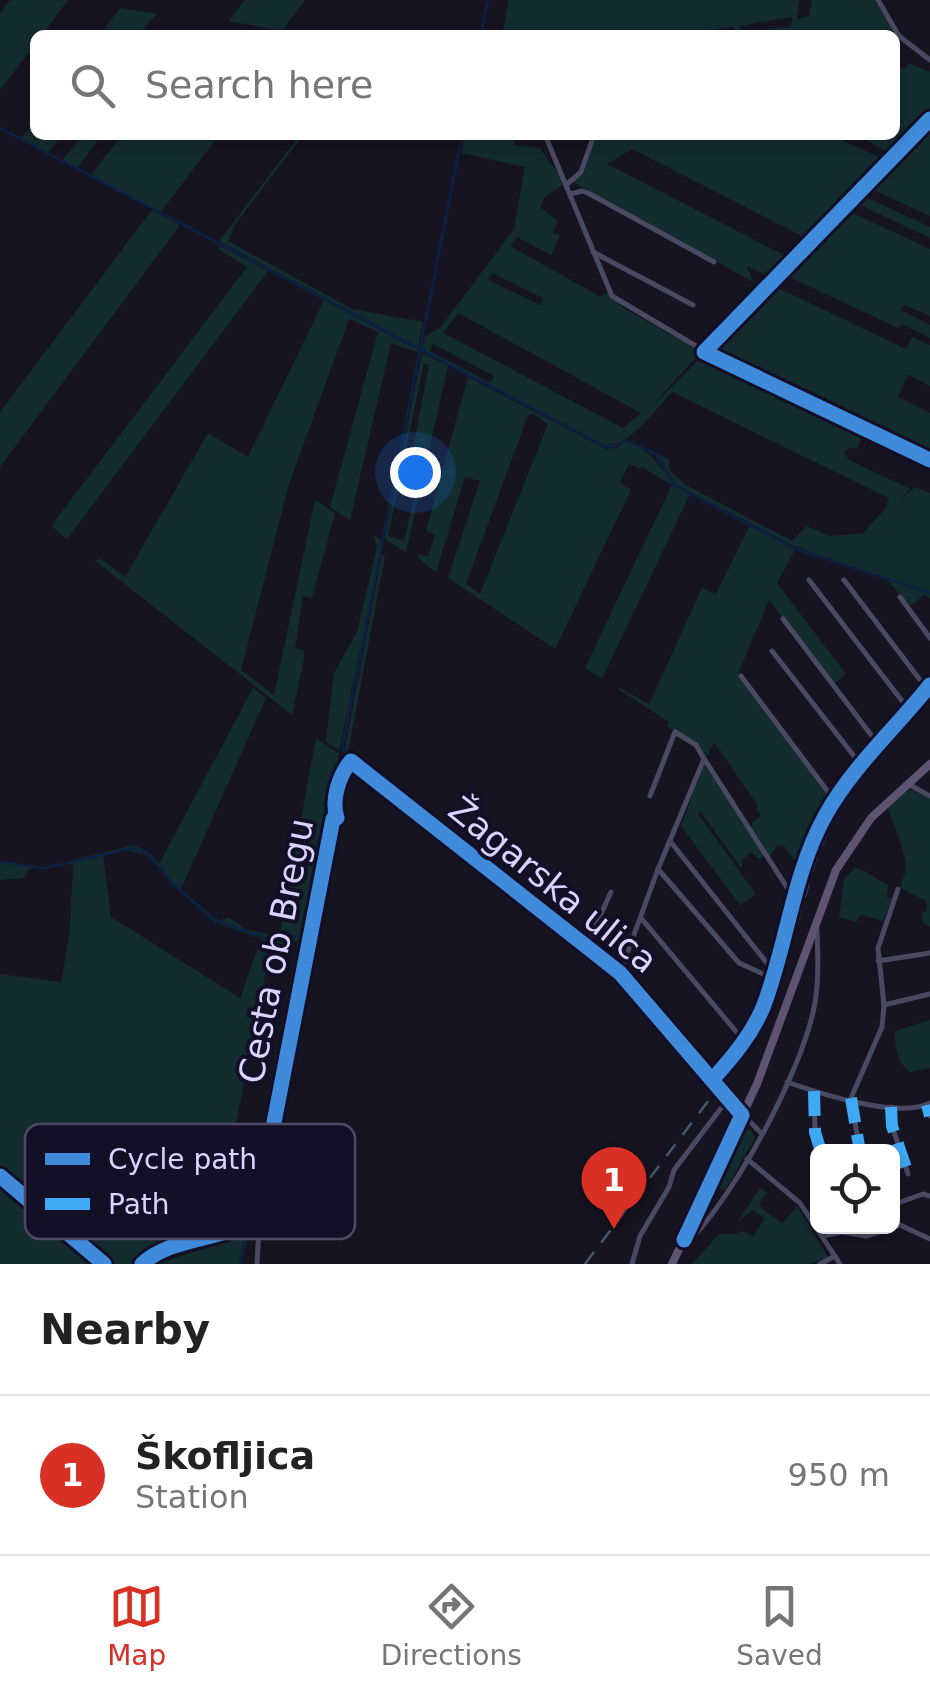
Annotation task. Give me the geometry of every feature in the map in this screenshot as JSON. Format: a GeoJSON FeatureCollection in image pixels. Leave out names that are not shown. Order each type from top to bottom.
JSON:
{"type":"FeatureCollection","features":[{"type":"Feature","properties":{"kind":"main road"},"geometry":{"type":"LineString","coordinates":[[672,1264],[742,1115],[816,918],[843,858],[871,818],[930,764]]}},
{"type":"Feature","properties":{"kind":"street"},"geometry":{"type":"LineString","coordinates":[[878,0],[896,30]]}},
{"type":"Feature","properties":{"kind":"street"},"geometry":{"type":"LineString","coordinates":[[900,37],[930,60]]}},
{"type":"Feature","properties":{"kind":"street"},"geometry":{"type":"LineString","coordinates":[[547,140],[612,296],[743,372],[930,460]]}},
{"type":"Feature","properties":{"kind":"street"},"geometry":{"type":"LineString","coordinates":[[566,184],[581,172],[592,140]]}},
{"type":"Feature","properties":{"kind":"street"},"geometry":{"type":"LineString","coordinates":[[570,194],[582,191],[714,262]]}},
{"type":"Feature","properties":{"kind":"street"},"geometry":{"type":"LineString","coordinates":[[592,252],[693,305]]}},
{"type":"Feature","properties":{"kind":"street"},"geometry":{"type":"LineString","coordinates":[[809,580],[908,710]]}},
{"type":"Feature","properties":{"kind":"street"},"geometry":{"type":"LineString","coordinates":[[712,1080],[744,1041],[763,1007],[814,843],[835,801],[928,687],[844,580]]}},
{"type":"Feature","properties":{"kind":"street"},"geometry":{"type":"LineString","coordinates":[[900,597],[930,638]]}},
{"type":"Feature","properties":{"kind":"street"},"geometry":{"type":"LineString","coordinates":[[783,619],[879,744]]}},
{"type":"Feature","properties":{"kind":"street"},"geometry":{"type":"LineString","coordinates":[[772,652],[861,765]]}},
{"type":"Feature","properties":{"kind":"street"},"geometry":{"type":"LineString","coordinates":[[741,676],[835,801]]}},
{"type":"Feature","properties":{"kind":"street"},"geometry":{"type":"LineString","coordinates":[[650,796],[675,732],[696,745],[795,900]]}},
{"type":"Feature","properties":{"kind":"street"},"geometry":{"type":"LineString","coordinates":[[620,972],[704,758]]}},
{"type":"Feature","properties":{"kind":"street","name":"Cesta ob Bregu"},"geometry":{"type":"LineString","coordinates":[[337,818],[334,809],[340,778],[351,761]]}},
{"type":"Feature","properties":{"kind":"street","name":"Žagarska ulica"},"geometry":{"type":"LineString","coordinates":[[351,761],[620,972],[742,1115],[762,1133]]}},
{"type":"Feature","properties":{"kind":"street"},"geometry":{"type":"LineString","coordinates":[[907,783],[930,796]]}},
{"type":"Feature","properties":{"kind":"street"},"geometry":{"type":"LineString","coordinates":[[670,840],[773,974]]}},
{"type":"Feature","properties":{"kind":"street"},"geometry":{"type":"LineString","coordinates":[[658,869],[739,963],[773,974]]}},
{"type":"Feature","properties":{"kind":"street"},"geometry":{"type":"LineString","coordinates":[[859,1144],[851,1098],[882,1027],[884,1005],[878,961],[881,935],[898,889]]}},
{"type":"Feature","properties":{"kind":"street"},"geometry":{"type":"LineString","coordinates":[[587,945],[611,892]]}},
{"type":"Feature","properties":{"kind":"street"},"geometry":{"type":"LineString","coordinates":[[641,918],[744,1041]]}},
{"type":"Feature","properties":{"kind":"street"},"geometry":{"type":"LineString","coordinates":[[677,1253],[715,1213],[788,1082],[813,1012],[816,918]]}},
{"type":"Feature","properties":{"kind":"street"},"geometry":{"type":"LineString","coordinates":[[878,961],[930,953]]}},
{"type":"Feature","properties":{"kind":"street"},"geometry":{"type":"LineString","coordinates":[[884,1005],[930,994]]}},
{"type":"Feature","properties":{"kind":"street"},"geometry":{"type":"LineString","coordinates":[[788,1082],[814,1092],[891,1108],[911,1110],[928,1104],[930,1116]]}},
{"type":"Feature","properties":{"kind":"street"},"geometry":{"type":"LineString","coordinates":[[814,1092],[819,1144]]}},
{"type":"Feature","properties":{"kind":"street"},"geometry":{"type":"LineString","coordinates":[[632,1264],[640,1236],[674,1170],[728,1099]]}},
{"type":"Feature","properties":{"kind":"street"},"geometry":{"type":"LineString","coordinates":[[891,1108],[892,1126],[908,1174]]}},
{"type":"Feature","properties":{"kind":"street"},"geometry":{"type":"LineString","coordinates":[[746,1159],[800,1203],[840,1264]]}},
{"type":"Feature","properties":{"kind":"street"},"geometry":{"type":"LineString","coordinates":[[0,1176],[25,1197]]}},
{"type":"Feature","properties":{"kind":"street"},"geometry":{"type":"LineString","coordinates":[[900,1201],[923,1194],[930,1196]]}},
{"type":"Feature","properties":{"kind":"street"},"geometry":{"type":"LineString","coordinates":[[824,1235],[842,1232],[866,1236],[900,1226],[930,1240]]}},
{"type":"Feature","properties":{"kind":"street"},"geometry":{"type":"LineString","coordinates":[[74,1239],[104,1264]]}},
{"type":"Feature","properties":{"kind":"street"},"geometry":{"type":"LineString","coordinates":[[257,1264],[258,1239]]}},
{"type":"Feature","properties":{"kind":"street"},"geometry":{"type":"LineString","coordinates":[[820,1264],[835,1256]]}},
{"type":"Feature","properties":{"kind":"green space"},"geometry":{"type":"Polygon","coordinates":[[[10,0],[68,0],[46,30],[30,30],[30,51],[0,90],[0,13],[10,0]]]}},
{"type":"Feature","properties":{"kind":"green space"},"geometry":{"type":"Polygon","coordinates":[[[245,0],[305,0],[283,30],[229,21],[245,0]]]}},
{"type":"Feature","properties":{"kind":"green space"},"geometry":{"type":"Polygon","coordinates":[[[509,0],[799,0],[797,19],[809,16],[812,0],[874,0],[893,29],[760,30],[791,27],[792,17],[740,26],[740,30],[503,30],[509,0]]]}},
{"type":"Feature","properties":{"kind":"green space"},"geometry":{"type":"Polygon","coordinates":[[[120,8],[157,14],[143,30],[104,30],[120,8]]]}},
{"type":"Feature","properties":{"kind":"green space"},"geometry":{"type":"Polygon","coordinates":[[[908,63],[930,72],[930,117],[767,285],[767,275],[747,266],[753,282],[573,182],[584,172],[595,140],[841,140],[884,159],[888,152],[866,140],[900,140],[900,67],[906,69],[908,63]],[[632,149],[607,164],[784,255],[802,239],[632,149]]]}},
{"type":"Feature","properties":{"kind":"green space"},"geometry":{"type":"Polygon","coordinates":[[[930,123],[930,216],[871,189],[864,196],[930,227],[930,238],[856,203],[848,211],[930,249],[930,316],[905,305],[901,310],[930,325],[930,338],[901,324],[898,328],[785,275],[774,286],[906,349],[912,337],[930,345],[930,386],[908,375],[898,397],[930,413],[930,457],[709,351],[930,123]]]}},
{"type":"Feature","properties":{"kind":"green space"},"geometry":{"type":"Polygon","coordinates":[[[30,128],[30,140],[58,140],[48,153],[22,138],[30,128]]]}},
{"type":"Feature","properties":{"kind":"green space"},"geometry":{"type":"Polygon","coordinates":[[[78,140],[98,140],[77,168],[63,160],[78,140]]]}},
{"type":"Feature","properties":{"kind":"green space"},"geometry":{"type":"Polygon","coordinates":[[[118,140],[215,140],[161,212],[91,175],[118,140]]]}},
{"type":"Feature","properties":{"kind":"green space"},"geometry":{"type":"Polygon","coordinates":[[[299,140],[234,226],[228,241],[352,309],[423,322],[418,347],[219,241],[299,140]]]}},
{"type":"Feature","properties":{"kind":"green space"},"geometry":{"type":"Polygon","coordinates":[[[464,140],[516,140],[513,145],[540,148],[564,184],[545,197],[540,207],[558,221],[553,233],[560,235],[551,255],[517,237],[510,246],[601,297],[608,291],[622,307],[701,352],[648,410],[705,354],[864,432],[857,449],[850,447],[844,453],[849,460],[910,489],[899,501],[915,487],[930,493],[930,599],[925,594],[910,606],[886,579],[794,546],[675,484],[658,454],[669,459],[669,469],[684,484],[792,541],[807,526],[829,536],[863,533],[885,509],[889,498],[672,392],[633,433],[615,444],[605,445],[422,350],[425,336],[440,328],[514,229],[525,167],[461,153],[464,140]],[[492,273],[488,280],[541,305],[543,298],[492,273]],[[458,313],[443,333],[623,428],[641,413],[458,313]],[[433,344],[430,351],[491,383],[494,376],[433,344]]]}},
{"type":"Feature","properties":{"kind":"green space"},"geometry":{"type":"Polygon","coordinates":[[[152,210],[180,225],[0,467],[0,412],[152,210]]]}},
{"type":"Feature","properties":{"kind":"green space"},"geometry":{"type":"Polygon","coordinates":[[[220,246],[268,271],[67,539],[51,526],[247,267],[218,249],[220,246]]]}},
{"type":"Feature","properties":{"kind":"green space"},"geometry":{"type":"Polygon","coordinates":[[[324,300],[418,350],[391,343],[350,520],[330,507],[378,332],[349,319],[289,484],[241,670],[274,695],[315,500],[335,513],[312,598],[303,596],[295,648],[304,650],[304,659],[292,715],[94,560],[101,559],[125,577],[208,433],[248,457],[324,300]]]}},
{"type":"Feature","properties":{"kind":"green space"},"geometry":{"type":"Polygon","coordinates":[[[422,353],[448,366],[406,552],[385,537],[422,353]],[[424,363],[388,536],[404,541],[417,485],[406,483],[429,365],[424,363]]]}},
{"type":"Feature","properties":{"kind":"green space"},"geometry":{"type":"Polygon","coordinates":[[[468,377],[606,449],[626,441],[637,445],[690,494],[602,679],[585,668],[672,485],[642,467],[629,464],[620,483],[631,490],[555,649],[448,578],[480,481],[465,477],[436,572],[418,558],[419,554],[428,557],[435,535],[426,531],[468,377]],[[528,415],[466,584],[480,594],[548,424],[528,415]]]}},
{"type":"Feature","properties":{"kind":"green space"},"geometry":{"type":"Polygon","coordinates":[[[750,525],[795,550],[777,583],[846,674],[834,684],[769,600],[738,674],[831,798],[802,871],[783,845],[777,846],[769,857],[752,832],[752,823],[761,816],[758,806],[714,742],[706,758],[699,746],[667,726],[669,722],[618,689],[649,704],[702,588],[716,594],[750,525]]]}},
{"type":"Feature","properties":{"kind":"green space"},"geometry":{"type":"Polygon","coordinates":[[[374,535],[381,540],[381,550],[339,750],[326,742],[334,673],[357,632],[377,547],[374,535]]]}},
{"type":"Feature","properties":{"kind":"green space"},"geometry":{"type":"Polygon","coordinates":[[[382,554],[385,557],[348,752],[344,753],[382,554]]]}},
{"type":"Feature","properties":{"kind":"green space"},"geometry":{"type":"Polygon","coordinates":[[[253,688],[266,698],[181,889],[216,919],[229,917],[245,929],[279,937],[316,738],[339,754],[266,1124],[298,941],[271,946],[236,1124],[25,1124],[25,1194],[0,1173],[0,974],[61,982],[69,937],[73,870],[72,864],[28,869],[25,878],[0,880],[0,861],[45,867],[134,845],[150,853],[159,864],[253,688]],[[125,850],[103,855],[111,917],[240,998],[261,939],[213,921],[171,883],[148,855],[125,850]]]}},
{"type":"Feature","properties":{"kind":"green space"},"geometry":{"type":"Polygon","coordinates":[[[704,763],[764,856],[759,859],[752,852],[742,860],[742,869],[701,812],[698,814],[756,894],[740,905],[681,826],[704,763]]]}},
{"type":"Feature","properties":{"kind":"green space"},"geometry":{"type":"Polygon","coordinates":[[[908,789],[930,798],[930,927],[923,923],[926,901],[901,888],[905,859],[887,808],[908,789]]]}},
{"type":"Feature","properties":{"kind":"green space"},"geometry":{"type":"Polygon","coordinates":[[[854,868],[888,885],[887,897],[892,898],[883,921],[860,915],[856,922],[839,917],[844,880],[854,868]]]}},
{"type":"Feature","properties":{"kind":"green space"},"geometry":{"type":"Polygon","coordinates":[[[930,1020],[930,1068],[910,1072],[899,1059],[895,1031],[930,1020]]]}},
{"type":"Feature","properties":{"kind":"green space"},"geometry":{"type":"Polygon","coordinates":[[[744,1127],[755,1138],[725,1190],[717,1186],[744,1127]]]}},
{"type":"Feature","properties":{"kind":"green space"},"geometry":{"type":"Polygon","coordinates":[[[0,1180],[25,1201],[25,1239],[70,1239],[99,1264],[0,1264],[0,1180]]]}},
{"type":"Feature","properties":{"kind":"green space"},"geometry":{"type":"Polygon","coordinates":[[[760,1188],[767,1192],[760,1202],[761,1208],[782,1223],[796,1204],[810,1234],[814,1234],[828,1257],[810,1264],[692,1264],[719,1234],[741,1231],[753,1236],[765,1218],[752,1210],[737,1223],[760,1188]]]}},
{"type":"Feature","properties":{"kind":"green space"},"geometry":{"type":"Polygon","coordinates":[[[78,1239],[179,1239],[167,1243],[139,1264],[107,1264],[78,1239]]]}},
{"type":"Feature","properties":{"kind":"green space"},"geometry":{"type":"Polygon","coordinates":[[[233,1239],[244,1239],[239,1264],[157,1264],[233,1239]]]}},
{"type":"Feature","properties":{"kind":"waterway"},"geometry":{"type":"LineString","coordinates":[[482,30],[488,0]]}},
{"type":"Feature","properties":{"kind":"waterway"},"geometry":{"type":"LineString","coordinates":[[0,128],[604,446],[615,446],[625,440],[656,454],[674,485],[796,549],[930,593]]}},
{"type":"Feature","properties":{"kind":"waterway"},"geometry":{"type":"LineString","coordinates":[[346,752],[342,749],[461,140]]}},
{"type":"Feature","properties":{"kind":"waterway"},"geometry":{"type":"LineString","coordinates":[[351,757],[563,922]]}},
{"type":"Feature","properties":{"kind":"waterway"},"geometry":{"type":"LineString","coordinates":[[268,1124],[340,759],[346,763]]}},
{"type":"Feature","properties":{"kind":"waterway"},"geometry":{"type":"LineString","coordinates":[[352,767],[547,919]]}},
{"type":"Feature","properties":{"kind":"waterway"},"geometry":{"type":"LineString","coordinates":[[0,862],[45,868],[133,848],[149,854],[173,884],[213,919],[267,939],[304,935]]}},
{"type":"Feature","properties":{"kind":"waterway"},"geometry":{"type":"LineString","coordinates":[[241,1264],[246,1239]]}},
{"type":"Feature","properties":{"kind":"railway"},"geometry":{"type":"LineString","coordinates":[[585,1264],[752,1043],[778,988],[815,862],[831,822],[865,771],[930,695]]}},
{"type":"Feature","properties":{"kind":"marked path"},"geometry":{"type":"LineString","coordinates":[[814,1091],[819,1144]]}},
{"type":"Feature","properties":{"kind":"marked path"},"geometry":{"type":"LineString","coordinates":[[851,1098],[859,1144]]}},
{"type":"Feature","properties":{"kind":"marked path"},"geometry":{"type":"LineString","coordinates":[[927,1105],[930,1116]]}},
{"type":"Feature","properties":{"kind":"marked path"},"geometry":{"type":"LineString","coordinates":[[891,1107],[892,1126],[908,1174]]}},
{"type":"Feature","properties":{"kind":"cycle path"},"geometry":{"type":"LineString","coordinates":[[930,119],[704,352],[930,460]]}},
{"type":"Feature","properties":{"kind":"cycle path"},"geometry":{"type":"LineString","coordinates":[[712,1080],[748,1035],[764,1005],[805,861],[825,816],[861,765],[930,685]]}},
{"type":"Feature","properties":{"kind":"cycle path"},"geometry":{"type":"LineString","coordinates":[[274,1124],[333,819],[337,818],[336,796],[351,761],[620,973],[742,1115],[684,1240]]}},
{"type":"Feature","properties":{"kind":"cycle path"},"geometry":{"type":"LineString","coordinates":[[0,1176],[25,1197]]}},
{"type":"Feature","properties":{"kind":"cycle path"},"geometry":{"type":"LineString","coordinates":[[74,1239],[104,1264]]}},
{"type":"Feature","properties":{"kind":"cycle path"},"geometry":{"type":"LineString","coordinates":[[142,1264],[170,1248],[201,1239]]}},
{"type":"Feature","properties":{"kind":"place","name":"Škofljica"},"geometry":{"type":"Point","coordinates":[614,1229]}}]}
